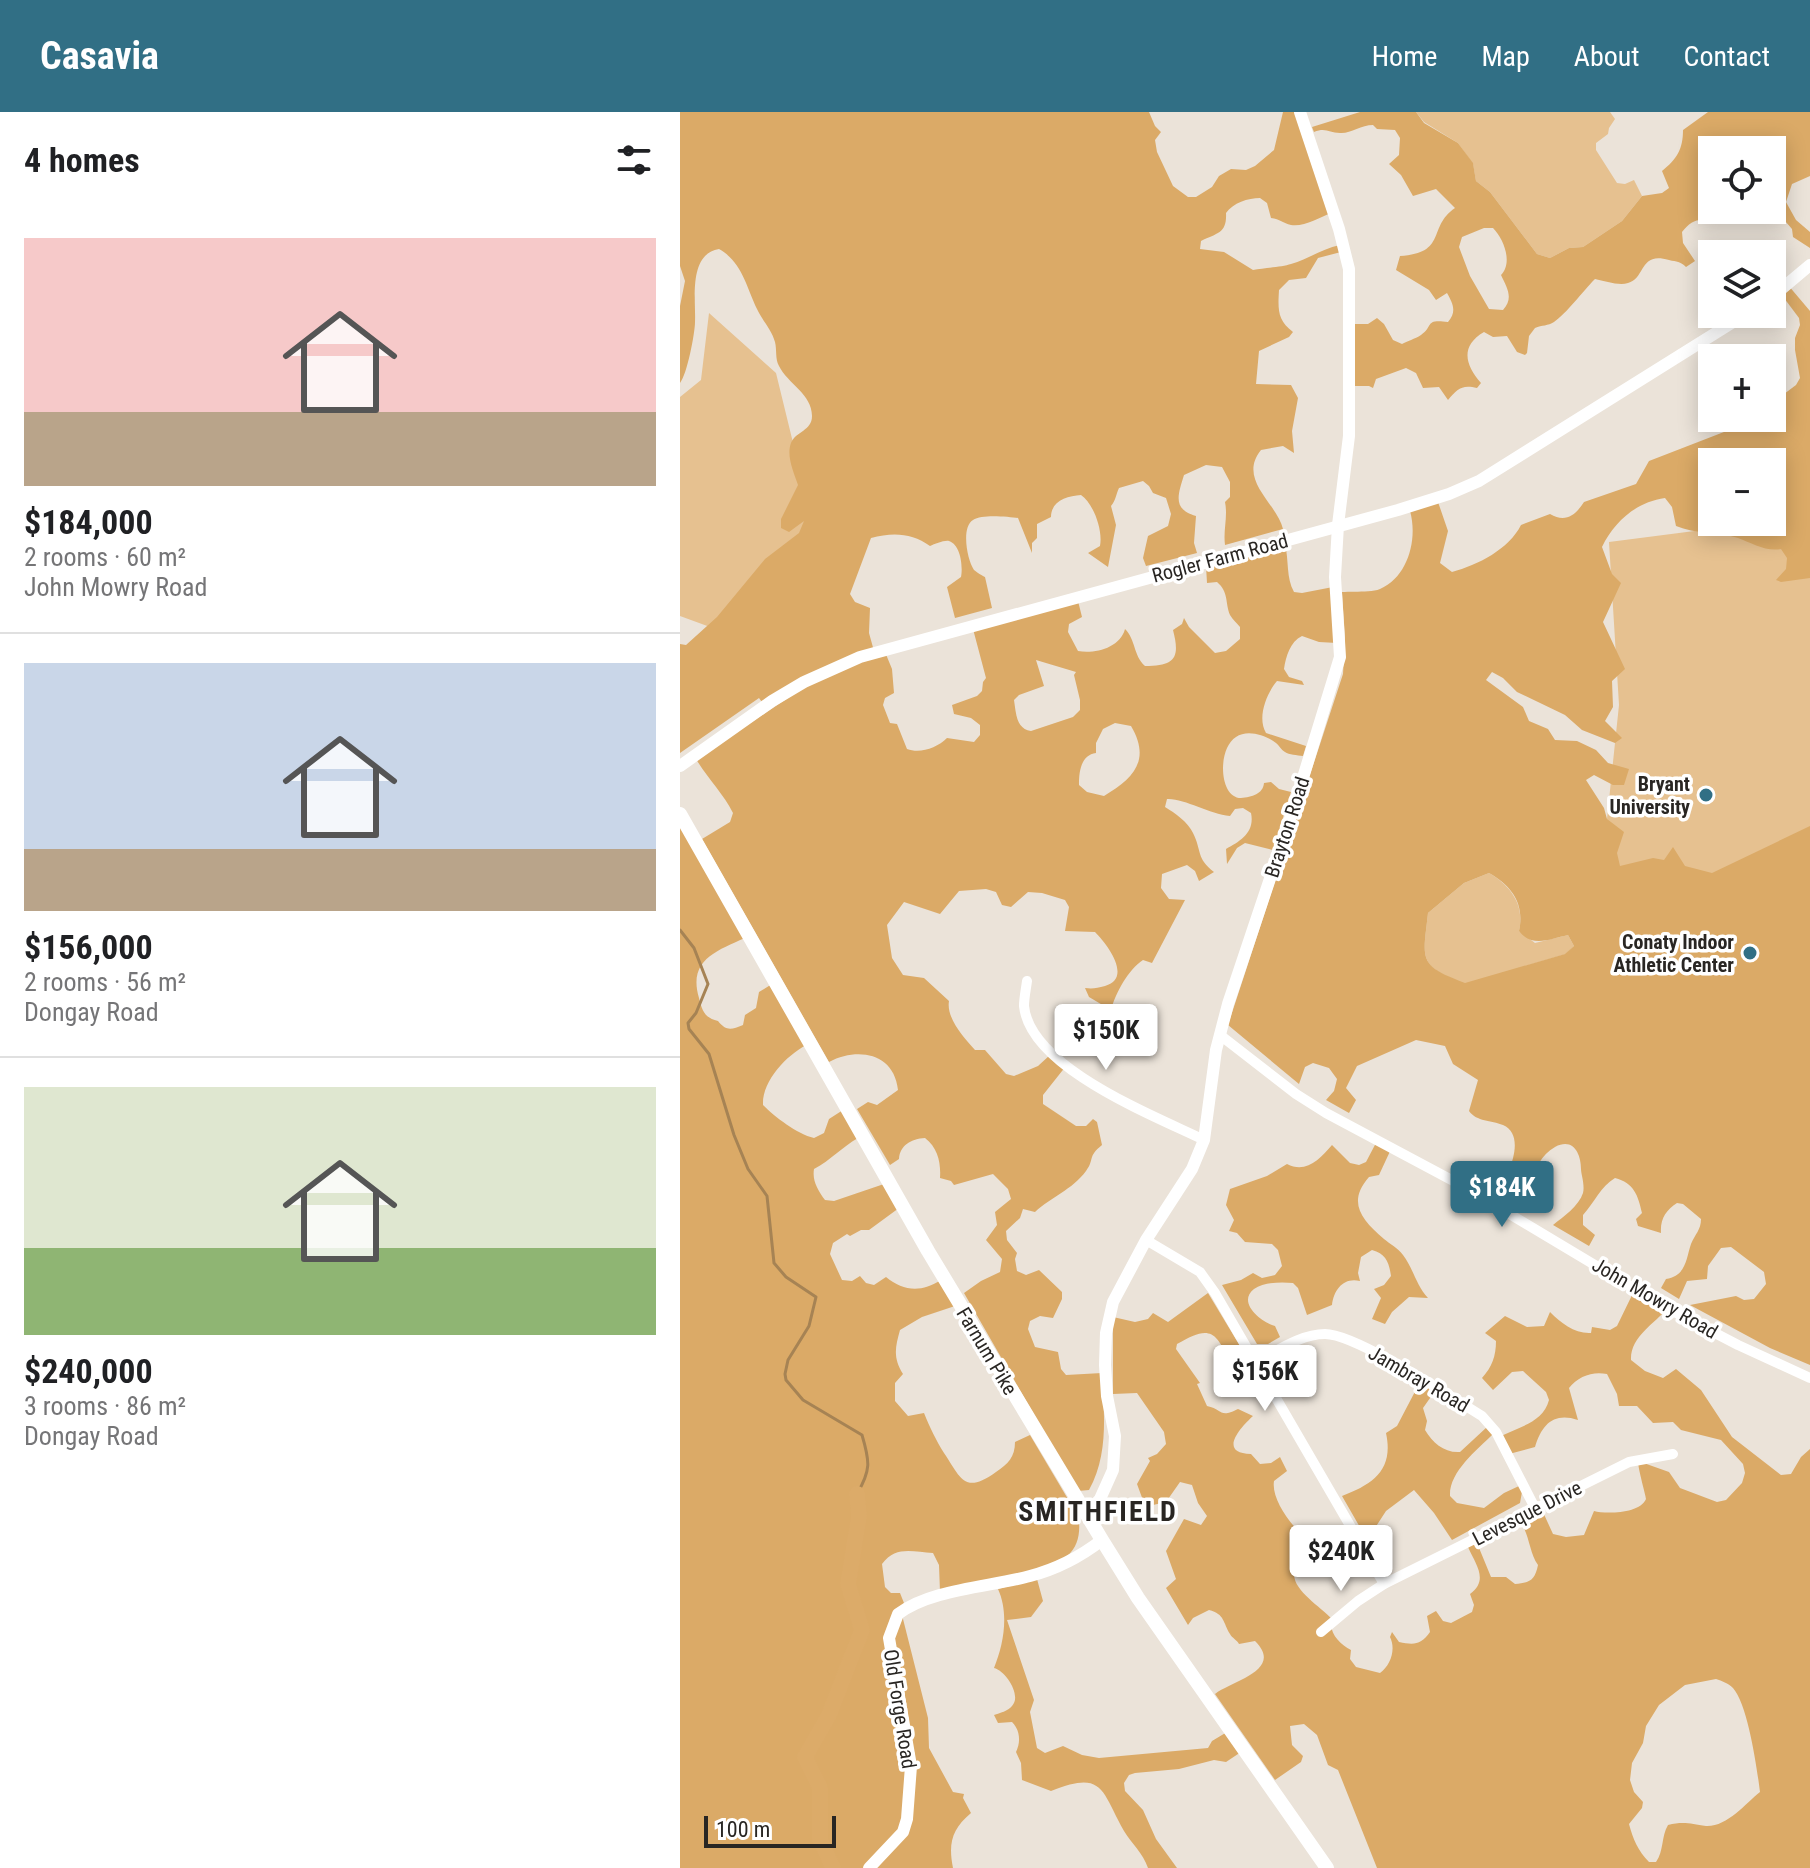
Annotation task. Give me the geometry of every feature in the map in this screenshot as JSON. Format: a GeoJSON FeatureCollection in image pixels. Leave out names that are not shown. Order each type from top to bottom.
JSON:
{"type":"FeatureCollection","features":[{"type":"Feature","properties":{"kind":"main road","name":"Farnum Pike"},"geometry":{"type":"LineString","coordinates":[[680,814],[1005,1383],[1146,1611],[1327,1868]]}},
{"type":"Feature","properties":{"kind":"street","name":"Brayton Road"},"geometry":{"type":"LineString","coordinates":[[1087,1513],[1100,1499],[1113,1470],[1115,1436],[1107,1396],[1106,1333],[1113,1302],[1146,1240],[1192,1169],[1204,1140],[1220,1035],[1340,657],[1335,577],[1349,436],[1349,269],[1300,112]]}},
{"type":"Feature","properties":{"kind":"street"},"geometry":{"type":"LineString","coordinates":[[1786,285],[1810,265]]}},
{"type":"Feature","properties":{"kind":"street","name":"Rogler Farm Road"},"geometry":{"type":"LineString","coordinates":[[680,766],[772,701],[804,682],[860,657],[1398,510],[1479,481],[1724,328]]}},
{"type":"Feature","properties":{"kind":"street"},"geometry":{"type":"LineString","coordinates":[[1027,981],[1024,1006],[1031,1026],[1048,1052],[1074,1073],[1111,1094],[1204,1140]]}},
{"type":"Feature","properties":{"kind":"street","name":"John Mowry Road"},"geometry":{"type":"LineString","coordinates":[[1220,1035],[1296,1094],[1326,1113],[1461,1185],[1665,1307],[1739,1346],[1810,1378]]}},
{"type":"Feature","properties":{"kind":"street"},"geometry":{"type":"LineString","coordinates":[[1146,1240],[1200,1272],[1257,1361],[1384,1584]]}},
{"type":"Feature","properties":{"kind":"street","name":"Jambray Road"},"geometry":{"type":"LineString","coordinates":[[1257,1361],[1305,1338],[1326,1334],[1346,1338],[1374,1352],[1482,1416],[1496,1432],[1535,1508]]}},
{"type":"Feature","properties":{"kind":"street","name":"Levesque Drive"},"geometry":{"type":"LineString","coordinates":[[1321,1632],[1384,1584],[1629,1462],[1673,1454]]}},
{"type":"Feature","properties":{"kind":"street","name":"Old Forge Road"},"geometry":{"type":"LineString","coordinates":[[869,1868],[903,1832],[907,1819],[911,1766],[889,1638],[898,1614],[946,1594],[1053,1569],[1076,1559],[1102,1540]]}},
{"type":"Feature","properties":{"kind":"shaded area"},"geometry":{"type":"Polygon","coordinates":[[[680,112],[1149,112],[1161,132],[1155,140],[1157,152],[1173,186],[1188,197],[1196,197],[1231,169],[1246,170],[1255,166],[1274,150],[1283,112],[1297,112],[1331,213],[1291,225],[1271,218],[1267,203],[1260,198],[1246,200],[1229,209],[1223,229],[1201,241],[1200,249],[1224,252],[1253,270],[1291,264],[1340,245],[1341,252],[1318,258],[1306,278],[1289,280],[1279,290],[1280,314],[1293,332],[1289,337],[1259,351],[1256,384],[1291,385],[1298,398],[1292,431],[1294,453],[1283,446],[1261,450],[1253,471],[1283,529],[1225,545],[1225,502],[1230,497],[1230,482],[1222,467],[1206,465],[1184,475],[1179,495],[1183,509],[1196,516],[1194,543],[1197,553],[1146,566],[1143,558],[1148,536],[1168,526],[1171,514],[1166,498],[1153,493],[1143,481],[1119,488],[1111,506],[1116,525],[1108,567],[1088,553],[1100,546],[1100,533],[1094,511],[1081,495],[1061,500],[1054,507],[1051,517],[1037,524],[1032,553],[1018,518],[977,518],[967,529],[967,552],[974,570],[985,577],[992,608],[955,618],[947,587],[961,577],[962,568],[959,552],[953,543],[945,541],[930,546],[902,535],[871,538],[850,594],[855,602],[870,608],[869,633],[874,651],[764,705],[759,698],[680,753],[680,644],[686,645],[717,617],[765,559],[799,533],[804,521],[789,532],[781,528],[781,519],[798,485],[790,459],[791,443],[807,428],[812,416],[808,401],[779,366],[774,338],[742,275],[727,254],[719,249],[702,259],[698,268],[694,335],[680,383],[680,306],[685,281],[680,266],[680,112]]]}},
{"type":"Feature","properties":{"kind":"shaded area"},"geometry":{"type":"Polygon","coordinates":[[[1360,112],[1416,112],[1424,123],[1458,143],[1473,163],[1476,181],[1490,192],[1537,254],[1550,258],[1569,248],[1583,247],[1622,221],[1642,196],[1662,193],[1669,188],[1662,171],[1678,153],[1683,130],[1708,112],[1810,112],[1810,176],[1792,184],[1786,202],[1786,136],[1698,136],[1698,221],[1682,232],[1683,243],[1695,261],[1686,267],[1659,258],[1652,259],[1628,283],[1616,284],[1595,279],[1559,318],[1535,328],[1529,336],[1525,355],[1517,352],[1507,336],[1493,337],[1484,332],[1476,337],[1468,350],[1471,369],[1481,383],[1477,388],[1460,388],[1448,400],[1439,387],[1423,388],[1416,373],[1406,368],[1376,379],[1373,388],[1349,386],[1349,324],[1368,324],[1377,318],[1393,340],[1402,344],[1421,335],[1432,322],[1448,322],[1453,308],[1447,293],[1436,300],[1429,290],[1396,270],[1400,256],[1415,254],[1431,245],[1441,223],[1455,208],[1436,189],[1413,196],[1401,175],[1389,164],[1399,155],[1400,138],[1395,130],[1377,129],[1373,125],[1340,133],[1325,130],[1314,132],[1312,127],[1360,112]],[[1484,228],[1462,237],[1459,247],[1470,276],[1489,309],[1503,310],[1509,297],[1501,275],[1507,258],[1501,238],[1493,228],[1484,228]]]}},
{"type":"Feature","properties":{"kind":"shaded area"},"geometry":{"type":"Polygon","coordinates":[[[1416,112],[1610,112],[1615,119],[1608,134],[1596,143],[1596,150],[1617,183],[1634,180],[1642,196],[1622,221],[1583,247],[1569,248],[1550,258],[1537,254],[1490,192],[1476,181],[1473,164],[1458,143],[1424,122],[1416,112]]]}},
{"type":"Feature","properties":{"kind":"shaded area"},"geometry":{"type":"Polygon","coordinates":[[[1786,202],[1796,220],[1810,232],[1810,248],[1793,237],[1792,229],[1786,222],[1786,202]]]}},
{"type":"Feature","properties":{"kind":"shaded area"},"geometry":{"type":"Polygon","coordinates":[[[1788,285],[1810,311],[1810,578],[1776,580],[1786,569],[1787,558],[1781,549],[1764,548],[1731,536],[1786,536],[1786,448],[1698,448],[1698,531],[1676,526],[1672,507],[1665,498],[1645,504],[1627,515],[1613,529],[1602,547],[1612,574],[1621,583],[1603,622],[1625,669],[1612,681],[1613,707],[1605,721],[1622,738],[1615,743],[1582,730],[1565,715],[1517,692],[1492,672],[1486,680],[1523,707],[1529,721],[1548,729],[1555,740],[1577,741],[1596,750],[1608,763],[1629,769],[1624,785],[1613,785],[1594,775],[1586,780],[1604,808],[1607,819],[1624,832],[1617,853],[1620,866],[1653,858],[1664,860],[1673,847],[1685,866],[1712,873],[1810,826],[1810,1365],[1770,1348],[1690,1305],[1736,1296],[1744,1300],[1754,1299],[1766,1284],[1764,1272],[1731,1247],[1721,1248],[1708,1266],[1707,1279],[1687,1281],[1679,1299],[1661,1288],[1666,1279],[1681,1271],[1700,1226],[1701,1219],[1683,1204],[1677,1203],[1667,1212],[1661,1233],[1638,1226],[1636,1219],[1642,1213],[1637,1195],[1627,1183],[1615,1178],[1583,1215],[1583,1225],[1595,1235],[1589,1246],[1553,1225],[1574,1207],[1583,1193],[1580,1158],[1575,1149],[1567,1144],[1555,1147],[1542,1158],[1516,1203],[1497,1193],[1513,1158],[1514,1138],[1503,1125],[1480,1119],[1469,1111],[1478,1080],[1453,1064],[1445,1046],[1416,1040],[1357,1066],[1346,1088],[1356,1100],[1349,1113],[1326,1100],[1334,1091],[1337,1079],[1329,1068],[1313,1063],[1305,1067],[1299,1084],[1228,1025],[1343,674],[1345,638],[1342,592],[1380,589],[1398,576],[1411,545],[1410,511],[1438,502],[1448,531],[1440,563],[1452,572],[1492,555],[1516,534],[1521,525],[1550,514],[1569,517],[1584,502],[1636,484],[1649,461],[1724,432],[1786,432],[1786,392],[1800,378],[1795,350],[1799,318],[1786,301],[1788,285]],[[1489,873],[1464,883],[1428,913],[1425,951],[1427,959],[1438,971],[1465,983],[1565,954],[1574,946],[1568,935],[1542,941],[1524,936],[1519,931],[1518,904],[1504,884],[1489,873]]]}},
{"type":"Feature","properties":{"kind":"shaded area"},"geometry":{"type":"Polygon","coordinates":[[[709,313],[776,373],[806,496],[807,591],[751,642],[680,616],[680,397],[701,380],[709,313]]]}},
{"type":"Feature","properties":{"kind":"shaded area","name":"Bryant University"},"geometry":{"type":"Polygon","coordinates":[[[1810,516],[1810,1121],[1635,947],[1607,819],[1619,705],[1609,542],[1698,530],[1698,536],[1786,536],[1786,519],[1810,516]]]}},
{"type":"Feature","properties":{"kind":"shaded area"},"geometry":{"type":"Polygon","coordinates":[[[1285,544],[1294,592],[1333,587],[1337,643],[1319,642],[1302,636],[1294,642],[1284,669],[1289,677],[1302,681],[1304,685],[1277,681],[1269,692],[1263,713],[1266,733],[1306,746],[1303,756],[1287,753],[1272,740],[1251,733],[1240,735],[1230,743],[1223,762],[1225,782],[1234,796],[1253,796],[1262,790],[1264,783],[1271,782],[1279,789],[1291,792],[1273,850],[1245,843],[1237,848],[1227,864],[1226,849],[1249,831],[1251,813],[1243,808],[1235,809],[1230,816],[1167,799],[1165,807],[1188,825],[1202,858],[1214,872],[1199,881],[1195,871],[1187,865],[1162,874],[1161,888],[1169,899],[1185,900],[1152,963],[1143,960],[1132,970],[1119,989],[1111,1010],[1089,997],[1085,988],[1113,982],[1117,976],[1115,960],[1095,932],[1065,931],[1069,907],[1065,900],[1028,892],[1011,907],[1002,905],[996,892],[986,889],[959,891],[940,914],[904,902],[887,925],[892,958],[903,975],[924,978],[949,1001],[953,1021],[975,1050],[985,1050],[1006,1074],[1014,1076],[1038,1066],[1050,1055],[1066,1066],[1043,1095],[1043,1104],[1076,1126],[1086,1126],[1093,1119],[1097,1122],[1102,1145],[1094,1152],[1086,1171],[1035,1212],[1023,1209],[1020,1218],[1006,1231],[1007,1240],[1017,1253],[1017,1271],[1026,1275],[1039,1270],[1062,1292],[1053,1318],[1040,1316],[1030,1321],[1028,1329],[1035,1347],[1058,1352],[1061,1369],[1066,1375],[1102,1373],[1104,1433],[1100,1462],[1089,1490],[1078,1491],[964,1293],[1000,1272],[1002,1259],[986,1240],[997,1225],[995,1212],[1011,1199],[1008,1189],[993,1174],[954,1185],[940,1178],[938,1156],[925,1138],[907,1144],[899,1159],[890,1165],[857,1109],[868,1102],[877,1105],[898,1090],[895,1078],[890,1068],[873,1056],[851,1055],[829,1062],[702,839],[730,822],[733,813],[696,759],[806,686],[885,652],[892,669],[894,693],[885,698],[883,705],[890,723],[897,724],[907,749],[928,749],[947,738],[974,742],[980,735],[980,725],[971,718],[954,714],[952,705],[977,696],[986,678],[973,629],[1078,601],[1082,617],[1069,624],[1068,632],[1078,651],[1092,652],[1106,648],[1118,641],[1125,629],[1145,666],[1163,664],[1173,658],[1176,647],[1173,630],[1182,624],[1184,618],[1215,653],[1226,651],[1240,639],[1240,627],[1230,615],[1221,586],[1217,582],[1207,583],[1206,566],[1285,544]],[[1036,660],[1044,686],[1019,695],[1014,700],[1020,724],[1031,731],[1073,717],[1080,710],[1076,672],[1036,660]],[[1115,723],[1103,729],[1096,743],[1096,753],[1087,757],[1082,764],[1079,785],[1087,792],[1104,796],[1124,782],[1136,767],[1139,758],[1137,738],[1131,726],[1115,723]]]}},
{"type":"Feature","properties":{"kind":"shaded area"},"geometry":{"type":"Polygon","coordinates":[[[680,813],[749,936],[717,951],[702,964],[697,984],[703,1010],[726,1028],[739,1027],[743,1025],[745,1015],[756,1008],[759,992],[772,984],[806,1045],[771,1078],[763,1105],[787,1124],[814,1138],[824,1133],[829,1119],[843,1110],[858,1138],[814,1169],[818,1189],[825,1200],[834,1201],[884,1184],[899,1208],[869,1230],[861,1230],[850,1236],[847,1234],[833,1243],[830,1254],[842,1280],[852,1281],[860,1276],[866,1283],[874,1285],[886,1277],[912,1289],[941,1280],[955,1306],[922,1317],[900,1330],[896,1353],[903,1374],[895,1383],[895,1401],[908,1416],[924,1413],[955,1470],[970,1483],[985,1479],[1004,1466],[1012,1456],[1015,1442],[1030,1435],[1078,1516],[1078,1538],[1067,1556],[1042,1568],[1006,1578],[940,1592],[939,1565],[933,1553],[899,1552],[882,1564],[885,1587],[891,1593],[900,1593],[906,1608],[902,1615],[928,1718],[929,1748],[953,1792],[964,1794],[971,1813],[953,1837],[953,1868],[680,1868],[680,813]]]}},
{"type":"Feature","properties":{"kind":"shaded area"},"geometry":{"type":"Polygon","coordinates":[[[1489,873],[1504,884],[1514,897],[1520,913],[1519,931],[1535,943],[1568,935],[1574,946],[1566,954],[1465,984],[1438,972],[1427,959],[1428,913],[1464,883],[1489,873]]]}},
{"type":"Feature","properties":{"kind":"shaded area"},"geometry":{"type":"Polygon","coordinates":[[[1377,1141],[1392,1147],[1379,1175],[1369,1177],[1362,1186],[1358,1202],[1360,1210],[1369,1224],[1403,1255],[1428,1298],[1409,1297],[1392,1312],[1385,1324],[1372,1319],[1381,1298],[1374,1289],[1384,1285],[1391,1276],[1386,1259],[1372,1250],[1361,1257],[1360,1281],[1345,1283],[1335,1294],[1332,1305],[1307,1315],[1298,1288],[1293,1283],[1268,1284],[1254,1289],[1248,1300],[1253,1312],[1275,1326],[1280,1337],[1268,1344],[1257,1344],[1222,1285],[1253,1273],[1262,1278],[1275,1275],[1282,1266],[1278,1250],[1272,1244],[1245,1242],[1237,1233],[1229,1231],[1234,1220],[1226,1205],[1230,1189],[1267,1176],[1287,1164],[1306,1166],[1332,1145],[1350,1163],[1359,1165],[1366,1162],[1377,1141]]]}},
{"type":"Feature","properties":{"kind":"shaded area"},"geometry":{"type":"Polygon","coordinates":[[[1635,1289],[1668,1308],[1634,1344],[1631,1360],[1645,1371],[1663,1378],[1676,1369],[1701,1390],[1732,1437],[1781,1475],[1791,1474],[1810,1449],[1810,1868],[1377,1868],[1338,1770],[1328,1765],[1317,1735],[1304,1724],[1290,1726],[1292,1745],[1303,1756],[1301,1762],[1275,1780],[1215,1694],[1260,1667],[1264,1660],[1262,1651],[1255,1641],[1239,1644],[1221,1616],[1209,1610],[1193,1618],[1188,1625],[1166,1588],[1176,1579],[1166,1551],[1184,1519],[1201,1525],[1207,1516],[1198,1503],[1192,1485],[1180,1482],[1166,1502],[1153,1505],[1144,1503],[1137,1484],[1150,1461],[1148,1458],[1166,1444],[1164,1432],[1137,1393],[1113,1394],[1113,1317],[1135,1322],[1148,1319],[1153,1313],[1168,1322],[1208,1293],[1243,1351],[1228,1361],[1219,1341],[1208,1333],[1195,1335],[1177,1344],[1176,1349],[1200,1383],[1197,1384],[1207,1406],[1224,1413],[1238,1409],[1253,1416],[1235,1439],[1235,1449],[1251,1454],[1260,1464],[1271,1463],[1280,1457],[1287,1471],[1274,1481],[1276,1496],[1289,1520],[1306,1539],[1308,1557],[1294,1573],[1300,1590],[1332,1619],[1333,1633],[1351,1650],[1350,1659],[1356,1667],[1380,1673],[1391,1656],[1392,1632],[1399,1642],[1417,1643],[1430,1632],[1427,1616],[1436,1611],[1443,1621],[1451,1623],[1472,1612],[1474,1605],[1470,1594],[1476,1589],[1480,1578],[1468,1547],[1477,1543],[1491,1577],[1506,1577],[1515,1584],[1524,1583],[1531,1580],[1538,1565],[1520,1521],[1542,1510],[1553,1534],[1566,1537],[1584,1535],[1594,1511],[1622,1512],[1637,1508],[1646,1499],[1638,1461],[1669,1472],[1680,1488],[1717,1502],[1726,1500],[1742,1483],[1745,1473],[1743,1464],[1721,1440],[1681,1430],[1673,1422],[1653,1423],[1637,1406],[1619,1406],[1607,1374],[1602,1373],[1581,1378],[1569,1388],[1578,1420],[1556,1419],[1545,1426],[1535,1447],[1509,1454],[1499,1437],[1536,1419],[1549,1400],[1546,1392],[1523,1371],[1512,1372],[1493,1390],[1482,1378],[1493,1361],[1496,1341],[1485,1333],[1505,1316],[1527,1327],[1544,1326],[1550,1312],[1579,1332],[1591,1333],[1592,1327],[1610,1330],[1617,1326],[1635,1289]],[[1716,1679],[1685,1685],[1659,1705],[1646,1726],[1643,1743],[1632,1763],[1630,1780],[1634,1792],[1643,1802],[1629,1824],[1636,1844],[1649,1862],[1656,1862],[1659,1858],[1668,1825],[1706,1826],[1721,1823],[1760,1792],[1743,1708],[1733,1688],[1716,1679]]]}},
{"type":"Feature","properties":{"kind":"shaded area"},"geometry":{"type":"Polygon","coordinates":[[[1420,1382],[1435,1391],[1423,1408],[1427,1421],[1425,1430],[1440,1446],[1460,1452],[1487,1427],[1493,1434],[1459,1470],[1450,1496],[1457,1503],[1484,1508],[1519,1486],[1522,1492],[1520,1503],[1452,1540],[1414,1490],[1386,1511],[1373,1531],[1365,1536],[1342,1496],[1372,1481],[1379,1474],[1387,1457],[1386,1433],[1397,1426],[1420,1382]]]}},
{"type":"Feature","properties":{"kind":"shaded area"},"geometry":{"type":"Polygon","coordinates":[[[1037,1579],[1043,1601],[1031,1617],[1007,1620],[1034,1700],[1030,1712],[1037,1748],[1045,1753],[1063,1746],[1082,1755],[1099,1758],[1208,1748],[1212,1741],[1227,1732],[1241,1752],[1226,1762],[1214,1760],[1179,1769],[1135,1773],[1129,1775],[1124,1783],[1125,1791],[1143,1810],[1156,1839],[1177,1868],[1148,1868],[1099,1788],[1082,1783],[1051,1791],[1022,1780],[1021,1763],[1016,1752],[1019,1740],[1017,1729],[1012,1722],[998,1723],[994,1715],[1004,1712],[1015,1702],[1014,1690],[1008,1679],[994,1668],[1004,1628],[998,1589],[1037,1579]]]}},
{"type":"Feature","properties":{"kind":"waterway"},"geometry":{"type":"LineString","coordinates":[[680,930],[694,948],[708,984],[696,1013],[688,1023],[689,1029],[709,1054],[734,1135],[748,1169],[767,1196],[774,1263],[786,1277],[816,1297],[809,1326],[788,1360],[786,1380],[803,1400],[862,1435],[868,1466],[857,1494]]}},
{"type":"Feature","properties":{"kind":"waterway"},"geometry":{"type":"LineString","coordinates":[[833,1868],[820,1839],[820,1788],[805,1757],[829,1715],[862,1630],[848,1584],[859,1516],[857,1494]]}},
{"type":"Feature","properties":{"kind":"place","name":"Bryant University"},"geometry":{"type":"Point","coordinates":[1706,795]}},
{"type":"Feature","properties":{"kind":"place","name":"Conaty Indoor Athletic Center"},"geometry":{"type":"Point","coordinates":[1750,953]}},
{"type":"Feature","properties":{"kind":"district","name":"SMITHFIELD"},"geometry":{"type":"Point","coordinates":[1098,1511]}}]}
